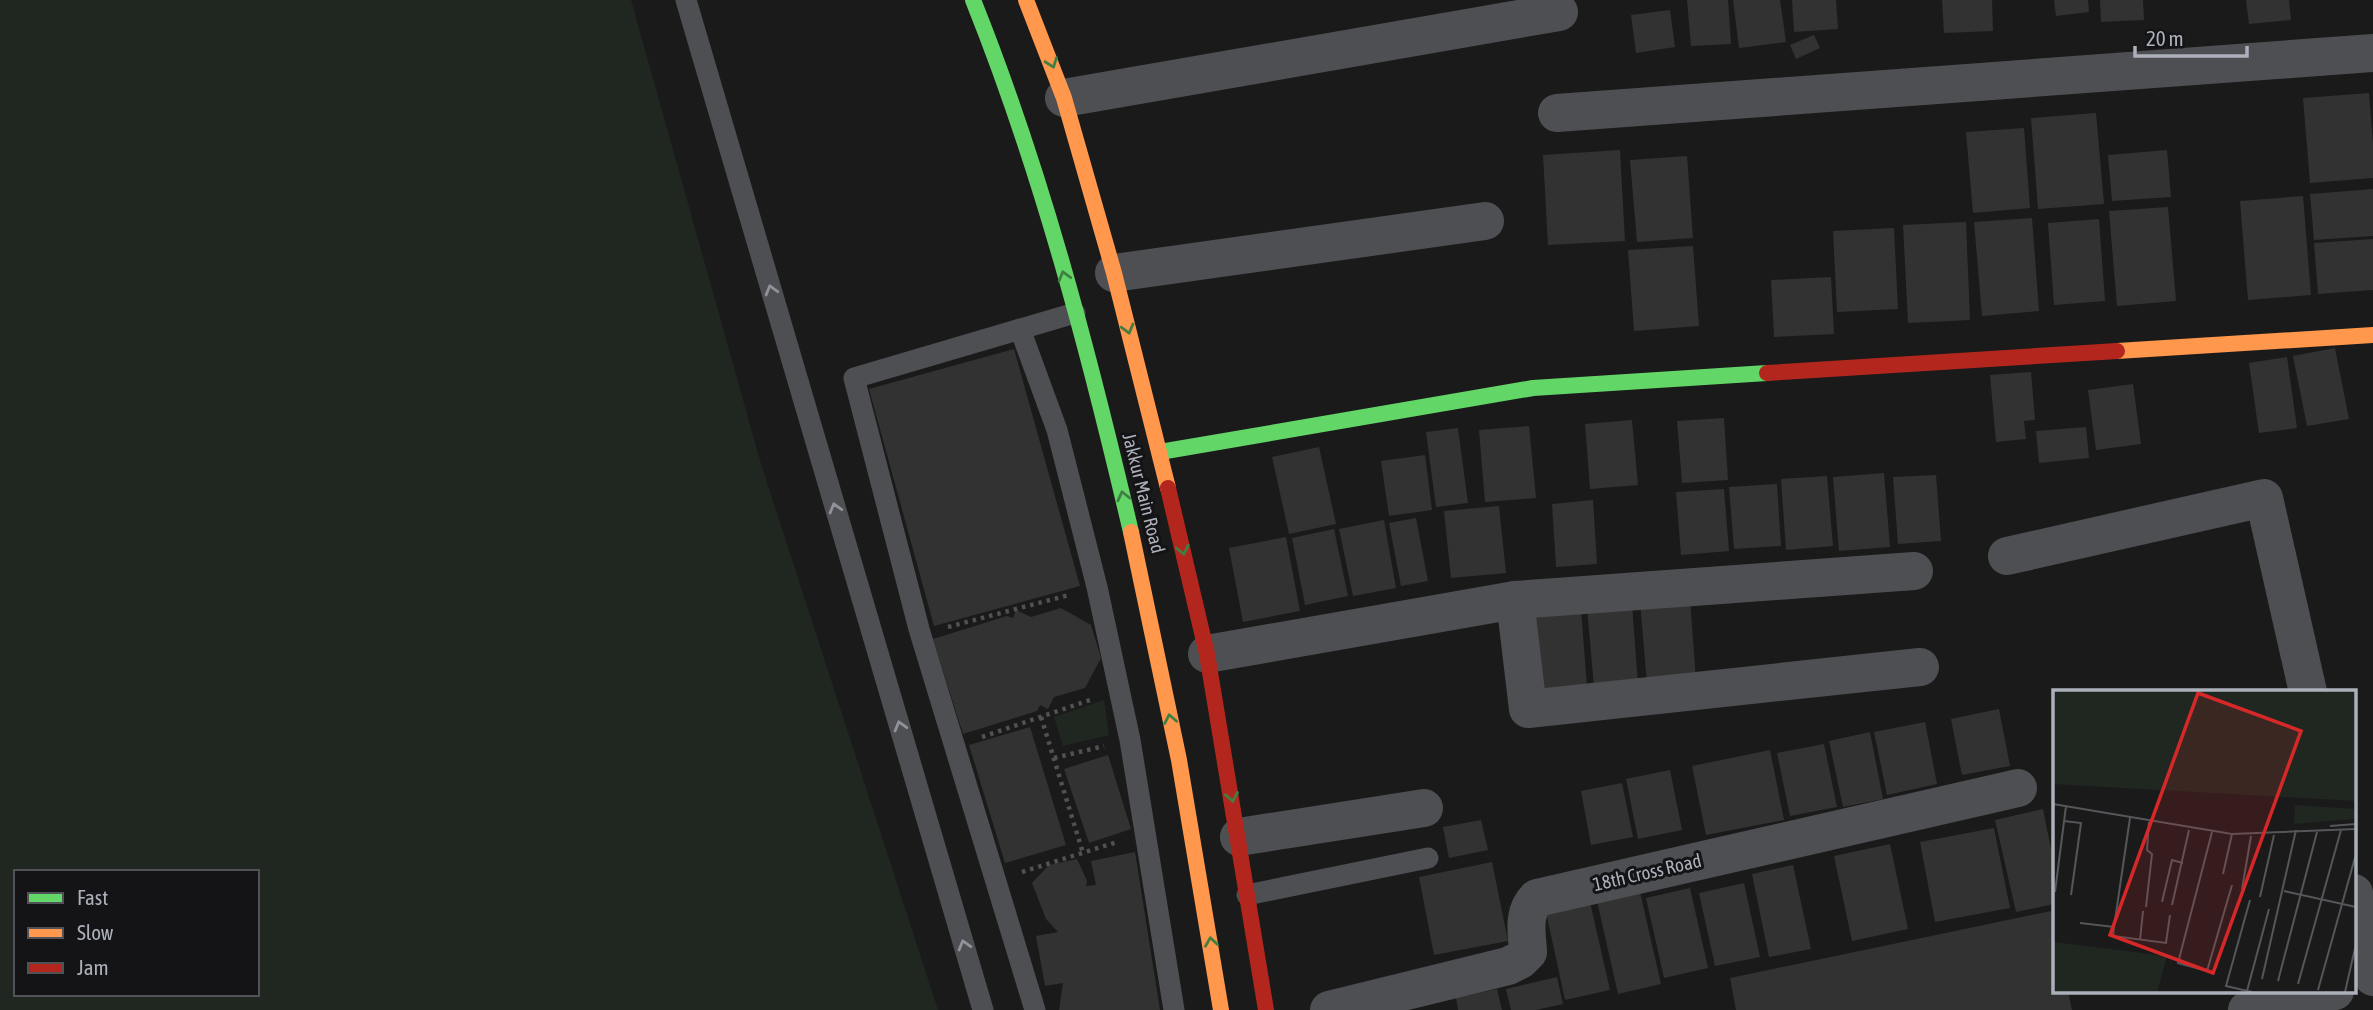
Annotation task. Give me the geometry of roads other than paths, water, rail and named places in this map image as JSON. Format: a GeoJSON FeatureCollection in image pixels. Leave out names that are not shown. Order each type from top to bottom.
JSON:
{"type":"FeatureCollection","features":[{"type":"Feature","properties":{"kind":"main road","name":"Jakkur Main Road"},"geometry":{"type":"LineString","coordinates":[[973,0],[1018,115],[1117,468],[1224,900],[1266,1010]]}},
{"type":"Feature","properties":{"kind":"main road","name":"Jakkur Main Road"},"geometry":{"type":"LineString","coordinates":[[1026,0],[1064,98],[1114,273],[1160,452],[1207,654],[1239,837],[1224,900],[1221,1010]]}},
{"type":"Feature","properties":{"kind":"main road"},"geometry":{"type":"LineString","coordinates":[[1160,452],[1533,388],[2373,335]]}},
{"type":"Feature","properties":{"kind":"street"},"geometry":{"type":"LineString","coordinates":[[1064,98],[1559,12]]}},
{"type":"Feature","properties":{"kind":"street"},"geometry":{"type":"LineString","coordinates":[[1558,113],[2373,53]]}},
{"type":"Feature","properties":{"kind":"street"},"geometry":{"type":"LineString","coordinates":[[1114,273],[1485,221]]}},
{"type":"Feature","properties":{"kind":"street"},"geometry":{"type":"LineString","coordinates":[[2007,556],[2264,498],[2308,690]]}},
{"type":"Feature","properties":{"kind":"street"},"geometry":{"type":"LineString","coordinates":[[1207,654],[1515,600],[1914,571]]}},
{"type":"Feature","properties":{"kind":"street"},"geometry":{"type":"LineString","coordinates":[[1515,600],[1528,709],[1920,667]]}},
{"type":"Feature","properties":{"kind":"street","name":"18th Cross Road"},"geometry":{"type":"LineString","coordinates":[[1329,1010],[1508,966],[1520,960],[1528,952],[1526,915],[1529,905],[1537,898],[2018,788]]}},
{"type":"Feature","properties":{"kind":"street"},"geometry":{"type":"LineString","coordinates":[[1239,837],[1424,808]]}},
{"type":"Feature","properties":{"kind":"street"},"geometry":{"type":"LineString","coordinates":[[2356,902],[2373,977]]}},
{"type":"Feature","properties":{"kind":"street"},"geometry":{"type":"LineString","coordinates":[[2247,1010],[2293,1005],[2332,992]]}},
{"type":"Feature","properties":{"kind":"lane"},"geometry":{"type":"LineString","coordinates":[[686,0],[983,1010]]}},
{"type":"Feature","properties":{"kind":"lane"},"geometry":{"type":"LineString","coordinates":[[1035,1010],[920,634],[854,379],[1075,313]]}},
{"type":"Feature","properties":{"kind":"lane"},"geometry":{"type":"LineString","coordinates":[[1020,329],[1056,430],[1097,587],[1130,740],[1174,1010]]}},
{"type":"Feature","properties":{"kind":"lane"},"geometry":{"type":"LineString","coordinates":[[1224,900],[1428,858]]}}]}
